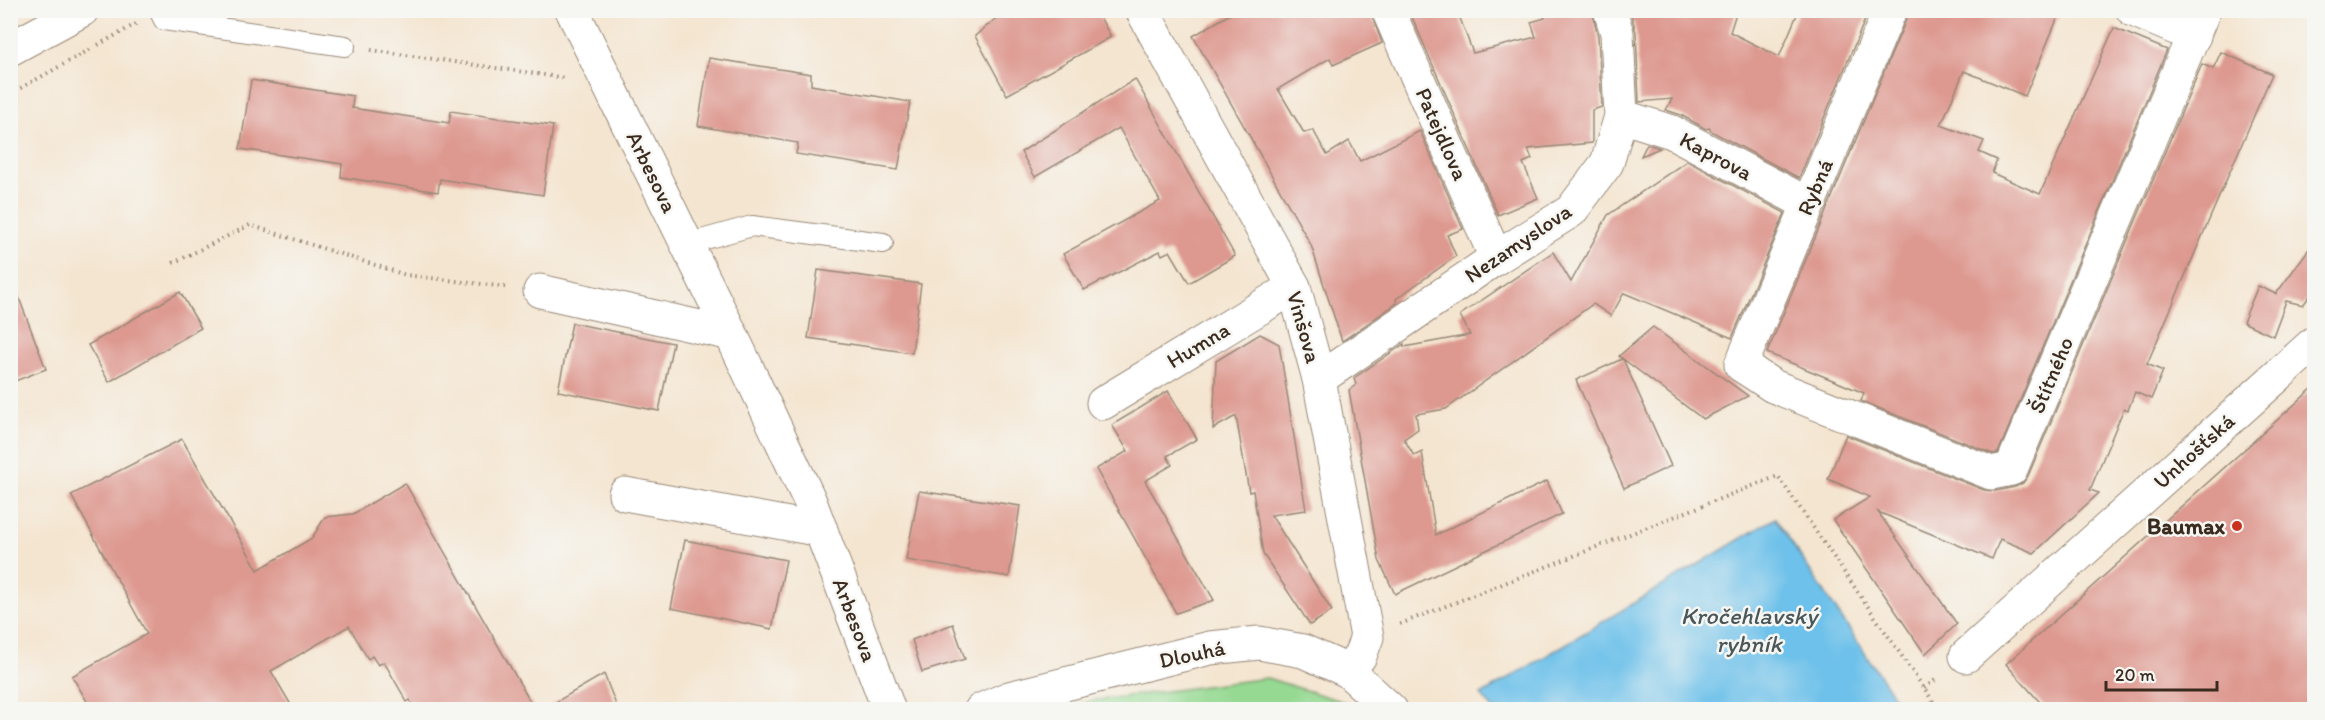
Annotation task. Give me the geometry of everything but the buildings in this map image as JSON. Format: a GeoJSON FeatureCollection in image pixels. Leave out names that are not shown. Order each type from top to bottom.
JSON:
{"type":"FeatureCollection","features":[{"type":"Feature","properties":{"kind":"street"},"geometry":{"type":"LineString","coordinates":[[10,49],[82,10]]}},
{"type":"Feature","properties":{"kind":"street","name":"Arbesova"},"geometry":{"type":"LineString","coordinates":[[572,10],[809,499],[889,710]]}},
{"type":"Feature","properties":{"kind":"street","name":"Patejdlova"},"geometry":{"type":"LineString","coordinates":[[1388,10],[1496,258]]}},
{"type":"Feature","properties":{"kind":"street","name":"Nezamyslova"},"geometry":{"type":"LineString","coordinates":[[1319,379],[1496,258],[1571,211],[1607,163],[1621,116],[1617,33],[1610,10]]}},
{"type":"Feature","properties":{"kind":"street","name":"Rybná"},"geometry":{"type":"LineString","coordinates":[[1741,365],[1890,10]]}},
{"type":"Feature","properties":{"kind":"street"},"geometry":{"type":"LineString","coordinates":[[2133,10],[2199,23]]}},
{"type":"Feature","properties":{"kind":"street","name":"Vinšova"},"geometry":{"type":"LineString","coordinates":[[1150,14],[1294,287],[1319,379],[1367,637]]}},
{"type":"Feature","properties":{"kind":"street","name":"Štítného"},"geometry":{"type":"LineString","coordinates":[[1741,365],[1773,386],[1991,473],[2011,469],[2199,23]]}},
{"type":"Feature","properties":{"kind":"street","name":"Kaprova"},"geometry":{"type":"LineString","coordinates":[[1621,116],[1672,132],[1808,204]]}},
{"type":"Feature","properties":{"kind":"street","name":"Humna"},"geometry":{"type":"LineString","coordinates":[[1103,403],[1294,287]]}},
{"type":"Feature","properties":{"kind":"street"},"geometry":{"type":"LineString","coordinates":[[540,291],[731,334]]}},
{"type":"Feature","properties":{"kind":"street","name":"Unhošťská"},"geometry":{"type":"LineString","coordinates":[[1966,656],[2314,343]]}},
{"type":"Feature","properties":{"kind":"street"},"geometry":{"type":"LineString","coordinates":[[625,494],[821,530]]}},
{"type":"Feature","properties":{"kind":"street"},"geometry":{"type":"LineString","coordinates":[[1348,671],[1360,657],[1367,637]]}},
{"type":"Feature","properties":{"kind":"street","name":"Dlouhá"},"geometry":{"type":"LineString","coordinates":[[981,710],[1009,698],[1220,647],[1259,643],[1303,651],[1348,671],[1391,710]]}},
{"type":"Feature","properties":{"kind":"lane"},"geometry":{"type":"LineString","coordinates":[[159,11],[164,20],[345,46]]}},
{"type":"Feature","properties":{"kind":"lane"},"geometry":{"type":"LineString","coordinates":[[687,244],[752,226],[883,243]]}},
{"type":"Feature","properties":{"kind":"path"},"geometry":{"type":"LineString","coordinates":[[10,94],[159,11]]}},
{"type":"Feature","properties":{"kind":"path"},"geometry":{"type":"LineString","coordinates":[[345,46],[575,79]]}},
{"type":"Feature","properties":{"kind":"path"},"geometry":{"type":"LineString","coordinates":[[173,263],[250,225],[406,275],[540,291]]}},
{"type":"Feature","properties":{"kind":"path"},"geometry":{"type":"LineString","coordinates":[[1367,637],[1778,476],[1939,710]]}},
{"type":"Feature","properties":{"kind":"green space"},"geometry":{"type":"Polygon","coordinates":[[[1267,678],[1347,703],[1355,709],[1067,709],[1090,701],[1267,678]]]}},
{"type":"Feature","properties":{"kind":"water","name":"Kročehlavský rybník"},"geometry":{"type":"Polygon","coordinates":[[[1775,518],[1902,709],[1494,710],[1481,695],[1775,518]]]}},
{"type":"Feature","properties":{"kind":"place","name":"Baumax"},"geometry":{"type":"Point","coordinates":[2237,526]}}]}
